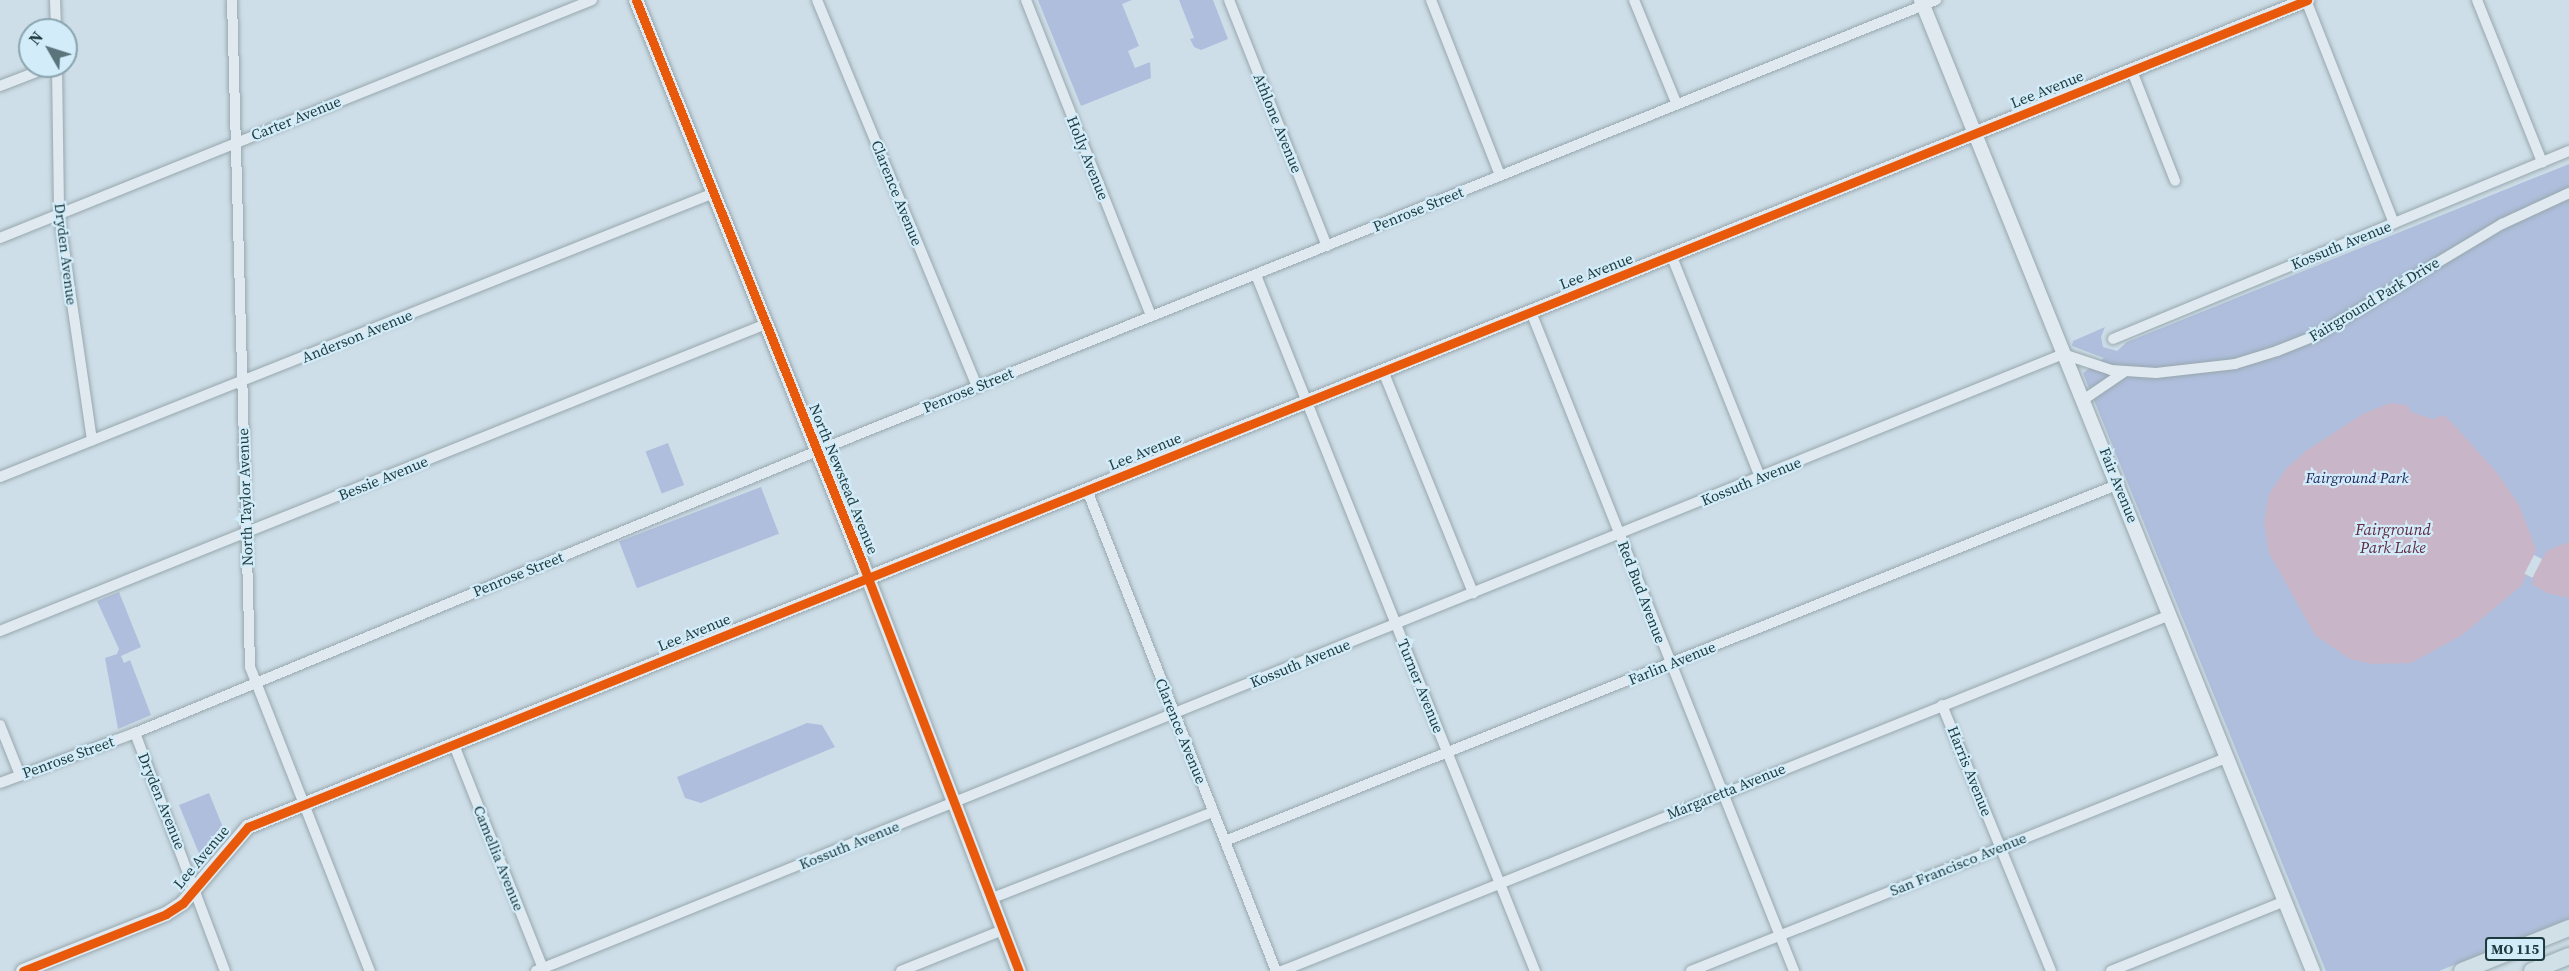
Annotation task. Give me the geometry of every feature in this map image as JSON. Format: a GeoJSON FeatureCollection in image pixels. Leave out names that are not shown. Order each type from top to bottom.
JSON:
{"type":"FeatureCollection","features":[{"type":"Feature","properties":{"kind":"main road","name":"MO 115"},"geometry":{"type":"LineString","coordinates":[[2462,971],[2569,928]]}},
{"type":"Feature","properties":{"kind":"main road","name":"MO 115"},"geometry":{"type":"LineString","coordinates":[[2532,971],[2569,956]]}},
{"type":"Feature","properties":{"kind":"street"},"geometry":{"type":"LineString","coordinates":[[55,0],[56,18]]}},
{"type":"Feature","properties":{"kind":"street","name":"North Taylor Avenue"},"geometry":{"type":"LineString","coordinates":[[232,0],[250,667],[370,971]]}},
{"type":"Feature","properties":{"kind":"street","name":"Carter Avenue"},"geometry":{"type":"LineString","coordinates":[[0,237],[592,0]]}},
{"type":"Feature","properties":{"kind":"street","name":"North Newstead Avenue"},"geometry":{"type":"LineString","coordinates":[[636,0],[868,579],[1019,971]]}},
{"type":"Feature","properties":{"kind":"street","name":"Clarence Avenue"},"geometry":{"type":"LineString","coordinates":[[818,0],[977,387]]}},
{"type":"Feature","properties":{"kind":"street","name":"Holly Avenue"},"geometry":{"type":"LineString","coordinates":[[1026,0],[1151,316]]}},
{"type":"Feature","properties":{"kind":"street","name":"Athlone Avenue"},"geometry":{"type":"LineString","coordinates":[[1228,0],[1327,246]]}},
{"type":"Feature","properties":{"kind":"street"},"geometry":{"type":"LineString","coordinates":[[1431,0],[1500,175]]}},
{"type":"Feature","properties":{"kind":"street"},"geometry":{"type":"LineString","coordinates":[[1634,0],[1677,105]]}},
{"type":"Feature","properties":{"kind":"street"},"geometry":{"type":"LineString","coordinates":[[2306,0],[2394,223]]}},
{"type":"Feature","properties":{"kind":"street","name":"Lee Avenue"},"geometry":{"type":"LineString","coordinates":[[23,971],[166,914],[195,889],[238,834],[306,805],[2306,0]]}},
{"type":"Feature","properties":{"kind":"street"},"geometry":{"type":"LineString","coordinates":[[2477,0],[2542,162]]}},
{"type":"Feature","properties":{"kind":"street","name":"Penrose Street"},"geometry":{"type":"LineString","coordinates":[[0,783],[135,733],[255,681],[817,451],[1927,2]]}},
{"type":"Feature","properties":{"kind":"street","name":"Fair Avenue"},"geometry":{"type":"LineString","coordinates":[[1927,2],[1974,134],[2063,354],[2119,484],[2226,758],[2313,971]]}},
{"type":"Feature","properties":{"kind":"street"},"geometry":{"type":"LineString","coordinates":[[2132,71],[2175,181]]}},
{"type":"Feature","properties":{"kind":"street"},"geometry":{"type":"LineString","coordinates":[[0,87],[22,78]]}},
{"type":"Feature","properties":{"kind":"street","name":"Dryden Avenue"},"geometry":{"type":"LineString","coordinates":[[57,78],[58,214],[92,441]]}},
{"type":"Feature","properties":{"kind":"street","name":"Kossuth Avenue"},"geometry":{"type":"LineString","coordinates":[[2113,339],[2569,151]]}},
{"type":"Feature","properties":{"kind":"street","name":"Anderson Avenue"},"geometry":{"type":"LineString","coordinates":[[0,477],[714,193]]}},
{"type":"Feature","properties":{"kind":"street","name":"Fairground Park Drive"},"geometry":{"type":"LineString","coordinates":[[2063,354],[2124,372],[2193,370],[2277,351],[2317,335],[2502,224],[2569,193]]}},
{"type":"Feature","properties":{"kind":"street"},"geometry":{"type":"LineString","coordinates":[[1672,257],[1760,477]]}},
{"type":"Feature","properties":{"kind":"street"},"geometry":{"type":"LineString","coordinates":[[1256,274],[1307,401]]}},
{"type":"Feature","properties":{"kind":"street","name":"Red Bud Avenue"},"geometry":{"type":"LineString","coordinates":[[1532,312],[1670,664],[1794,971]]}},
{"type":"Feature","properties":{"kind":"street","name":"Bessie Avenue"},"geometry":{"type":"LineString","coordinates":[[0,631],[766,324]]}},
{"type":"Feature","properties":{"kind":"street","name":"Kossuth Avenue"},"geometry":{"type":"LineString","coordinates":[[541,970],[2063,354]]}},
{"type":"Feature","properties":{"kind":"street"},"geometry":{"type":"LineString","coordinates":[[1383,371],[1473,593]]}},
{"type":"Feature","properties":{"kind":"street"},"geometry":{"type":"LineString","coordinates":[[2083,400],[2124,372]]}},
{"type":"Feature","properties":{"kind":"street","name":"Turner Avenue"},"geometry":{"type":"LineString","coordinates":[[1307,401],[1535,971]]}},
{"type":"Feature","properties":{"kind":"street","name":"Farlin Avenue"},"geometry":{"type":"LineString","coordinates":[[1225,841],[2119,484]]}},
{"type":"Feature","properties":{"kind":"street","name":"Clarence Avenue"},"geometry":{"type":"LineString","coordinates":[[1087,490],[1173,714],[1276,971]]}},
{"type":"Feature","properties":{"kind":"street","name":"Margaretta Avenue"},"geometry":{"type":"LineString","coordinates":[[1282,971],[1499,881],[2170,615]]}},
{"type":"Feature","properties":{"kind":"street","name":"Harris Avenue"},"geometry":{"type":"LineString","coordinates":[[1942,705],[2051,971]]}},
{"type":"Feature","properties":{"kind":"street"},"geometry":{"type":"LineString","coordinates":[[0,725],[20,775]]}},
{"type":"Feature","properties":{"kind":"street","name":"Dryden Avenue"},"geometry":{"type":"LineString","coordinates":[[135,733],[225,971]]}},
{"type":"Feature","properties":{"kind":"street","name":"Camellia Avenue"},"geometry":{"type":"LineString","coordinates":[[454,745],[541,970]]}},
{"type":"Feature","properties":{"kind":"street","name":"San Francisco Avenue"},"geometry":{"type":"LineString","coordinates":[[1691,971],[2226,758]]}},
{"type":"Feature","properties":{"kind":"street"},"geometry":{"type":"LineString","coordinates":[[990,899],[1213,812]]}},
{"type":"Feature","properties":{"kind":"street"},"geometry":{"type":"LineString","coordinates":[[2111,971],[2285,901]]}},
{"type":"Feature","properties":{"kind":"street"},"geometry":{"type":"LineString","coordinates":[[901,971],[1002,930]]}},
{"type":"Feature","properties":{"kind":"green space"},"geometry":{"type":"Polygon","coordinates":[[[1038,0],[1132,0],[1122,4],[1139,46],[1128,51],[1135,68],[1150,62],[1151,78],[1081,106],[1038,0]]]}},
{"type":"Feature","properties":{"kind":"green space"},"geometry":{"type":"Polygon","coordinates":[[[1179,0],[1213,0],[1228,39],[1201,50],[1194,47],[1190,39],[1194,38],[1179,0]]]}},
{"type":"Feature","properties":{"kind":"green space","name":"Fairground Park"},"geometry":{"type":"Polygon","coordinates":[[[2569,164],[2569,919],[2439,971],[2326,971],[2083,373],[2104,358],[2072,346],[2073,341],[2105,327],[2101,337],[2103,347],[2117,351],[2127,342],[2569,164]]]}},
{"type":"Feature","properties":{"kind":"green space"},"geometry":{"type":"Polygon","coordinates":[[[668,443],[684,485],[662,494],[646,452],[668,443]]]}},
{"type":"Feature","properties":{"kind":"green space"},"geometry":{"type":"Polygon","coordinates":[[[761,487],[779,534],[637,588],[619,541],[761,487]]]}},
{"type":"Feature","properties":{"kind":"green space"},"geometry":{"type":"Polygon","coordinates":[[[119,592],[141,647],[121,656],[124,663],[130,660],[151,715],[118,729],[105,658],[117,654],[119,649],[97,601],[119,592]]]}},
{"type":"Feature","properties":{"kind":"green space"},"geometry":{"type":"Polygon","coordinates":[[[807,723],[822,725],[835,747],[701,803],[685,798],[677,777],[807,723]]]}},
{"type":"Feature","properties":{"kind":"green space"},"geometry":{"type":"Polygon","coordinates":[[[209,793],[222,825],[200,856],[179,805],[209,793]]]}},
{"type":"Feature","properties":{"kind":"water","name":"Fairground Park Lake"},"geometry":{"type":"Polygon","coordinates":[[[2390,403],[2407,405],[2411,412],[2433,419],[2444,415],[2455,426],[2498,474],[2519,505],[2536,549],[2534,555],[2542,559],[2548,550],[2569,542],[2569,598],[2547,593],[2532,584],[2534,578],[2526,575],[2521,586],[2462,635],[2411,663],[2372,664],[2350,659],[2315,635],[2269,553],[2264,522],[2269,494],[2286,469],[2306,451],[2363,414],[2390,403]]]}},
{"type":"Feature","properties":{"kind":"pier"},"geometry":{"type":"Polygon","coordinates":[[[2534,555],[2542,559],[2532,578],[2524,574],[2534,555]]]}},
{"type":"Feature","properties":{"kind":"cycle path"},"geometry":{"type":"LineString","coordinates":[[636,0],[863,565],[1019,971]]}},
{"type":"Feature","properties":{"kind":"cycle path"},"geometry":{"type":"LineString","coordinates":[[23,971],[166,914],[183,903],[248,827],[2307,0]]}}]}
